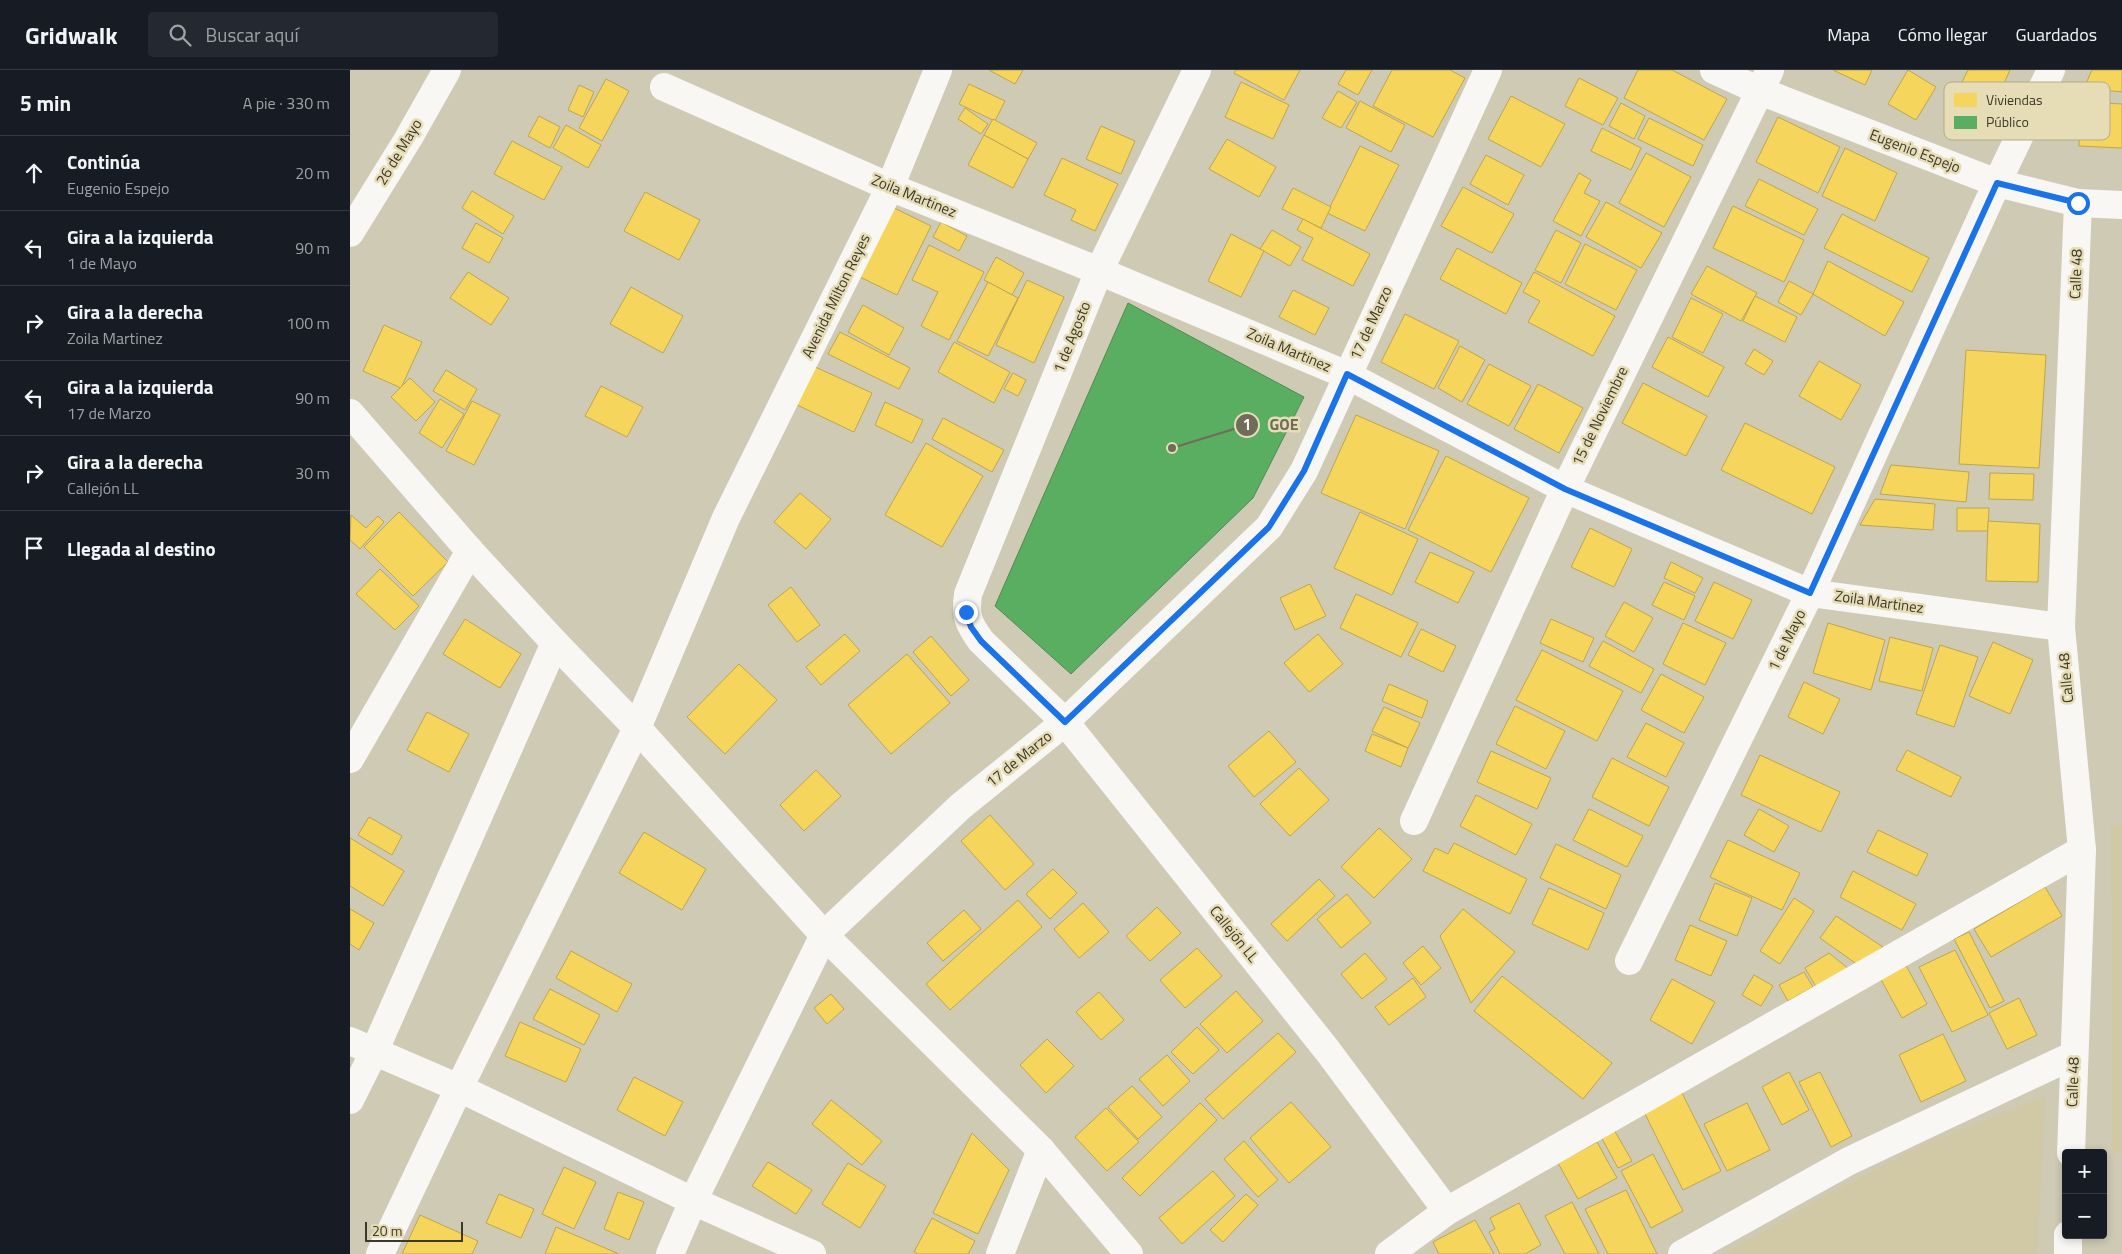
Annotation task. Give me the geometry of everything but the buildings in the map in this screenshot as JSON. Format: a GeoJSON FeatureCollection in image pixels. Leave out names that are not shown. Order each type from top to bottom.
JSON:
{"type":"FeatureCollection","features":[{"type":"Feature","properties":{"kind":"street","name":"26 de Mayo"},"geometry":{"type":"LineString","coordinates":[[350,233],[408,139],[447,70]]}},
{"type":"Feature","properties":{"kind":"street","name":"Avenida Milton Reyes"},"geometry":{"type":"LineString","coordinates":[[380,1254],[459,1088],[637,728],[726,518],[890,187],[938,70]]}},
{"type":"Feature","properties":{"kind":"street","name":"1 de Agosto"},"geometry":{"type":"LineString","coordinates":[[966,612],[968,594],[1099,271],[1197,70]]}},
{"type":"Feature","properties":{"kind":"street","name":"17 de Marzo"},"geometry":{"type":"LineString","coordinates":[[824,935],[961,806],[1065,722],[1269,527],[1304,471],[1488,70]]}},
{"type":"Feature","properties":{"kind":"street","name":"Eugenio Espejo"},"geometry":{"type":"LineString","coordinates":[[1714,70],[1765,80],[1997,183],[2078,203],[2122,205]]}},
{"type":"Feature","properties":{"kind":"street","name":"1 de Mayo"},"geometry":{"type":"LineString","coordinates":[[2045,82],[2051,70]]}},
{"type":"Feature","properties":{"kind":"street","name":"15 de Noviembre"},"geometry":{"type":"LineString","coordinates":[[1414,821],[1565,489],[1765,80]]}},
{"type":"Feature","properties":{"kind":"street","name":"Zoila Martinez"},"geometry":{"type":"LineString","coordinates":[[664,87],[890,187],[1347,374],[1565,489],[1810,593],[2061,627]]}},
{"type":"Feature","properties":{"kind":"street","name":"1 de Mayo"},"geometry":{"type":"LineString","coordinates":[[1629,961],[1810,593],[2018,140]]}},
{"type":"Feature","properties":{"kind":"street","name":"Calle 48"},"geometry":{"type":"LineString","coordinates":[[2071,1149],[2082,850],[2061,627],[2078,203]]}},
{"type":"Feature","properties":{"kind":"street"},"geometry":{"type":"LineString","coordinates":[[350,413],[470,551],[637,728],[824,935],[1042,1150],[1129,1254]]}},
{"type":"Feature","properties":{"kind":"street"},"geometry":{"type":"LineString","coordinates":[[350,759],[470,551]]}},
{"type":"Feature","properties":{"kind":"street","name":"Callejón LL"},"geometry":{"type":"LineString","coordinates":[[966,612],[971,627],[981,641],[1065,722],[1327,1050],[1447,1211]]}},
{"type":"Feature","properties":{"kind":"street"},"geometry":{"type":"LineString","coordinates":[[350,1100],[362,1046],[555,643]]}},
{"type":"Feature","properties":{"kind":"street"},"geometry":{"type":"LineString","coordinates":[[1390,1254],[1447,1211],[2082,850]]}},
{"type":"Feature","properties":{"kind":"street"},"geometry":{"type":"LineString","coordinates":[[670,1254],[693,1201],[824,935]]}},
{"type":"Feature","properties":{"kind":"street"},"geometry":{"type":"LineString","coordinates":[[362,1046],[459,1088],[693,1201],[812,1254]]}},
{"type":"Feature","properties":{"kind":"street"},"geometry":{"type":"LineString","coordinates":[[1682,1254],[1849,1161],[2074,1055]]}},
{"type":"Feature","properties":{"kind":"street"},"geometry":{"type":"LineString","coordinates":[[1000,1254],[1042,1150]]}},
{"type":"Feature","properties":{"kind":"street"},"geometry":{"type":"LineString","coordinates":[[2068,1239],[2068,1254]]}},
{"type":"Feature","properties":{"kind":"shaded area"},"geometry":{"type":"Polygon","coordinates":[[[2111,825],[2122,825],[2122,1153],[2112,1153],[2111,825]]]}},
{"type":"Feature","properties":{"kind":"shaded area"},"geometry":{"type":"Polygon","coordinates":[[[2046,1096],[2037,1254],[1724,1254],[1831,1192],[1929,1142],[2046,1096]]]}},
{"type":"Feature","properties":{"kind":"place","name":"GOE"},"geometry":{"type":"Point","coordinates":[1172,448]}},
{"type":"Feature","properties":{"kind":"route"},"geometry":{"type":"LineString","coordinates":[[966,612],[971,627],[981,641],[1065,722],[1269,527],[1304,471],[1347,374],[1565,489],[1810,593],[1997,183],[2078,203]]}}]}
